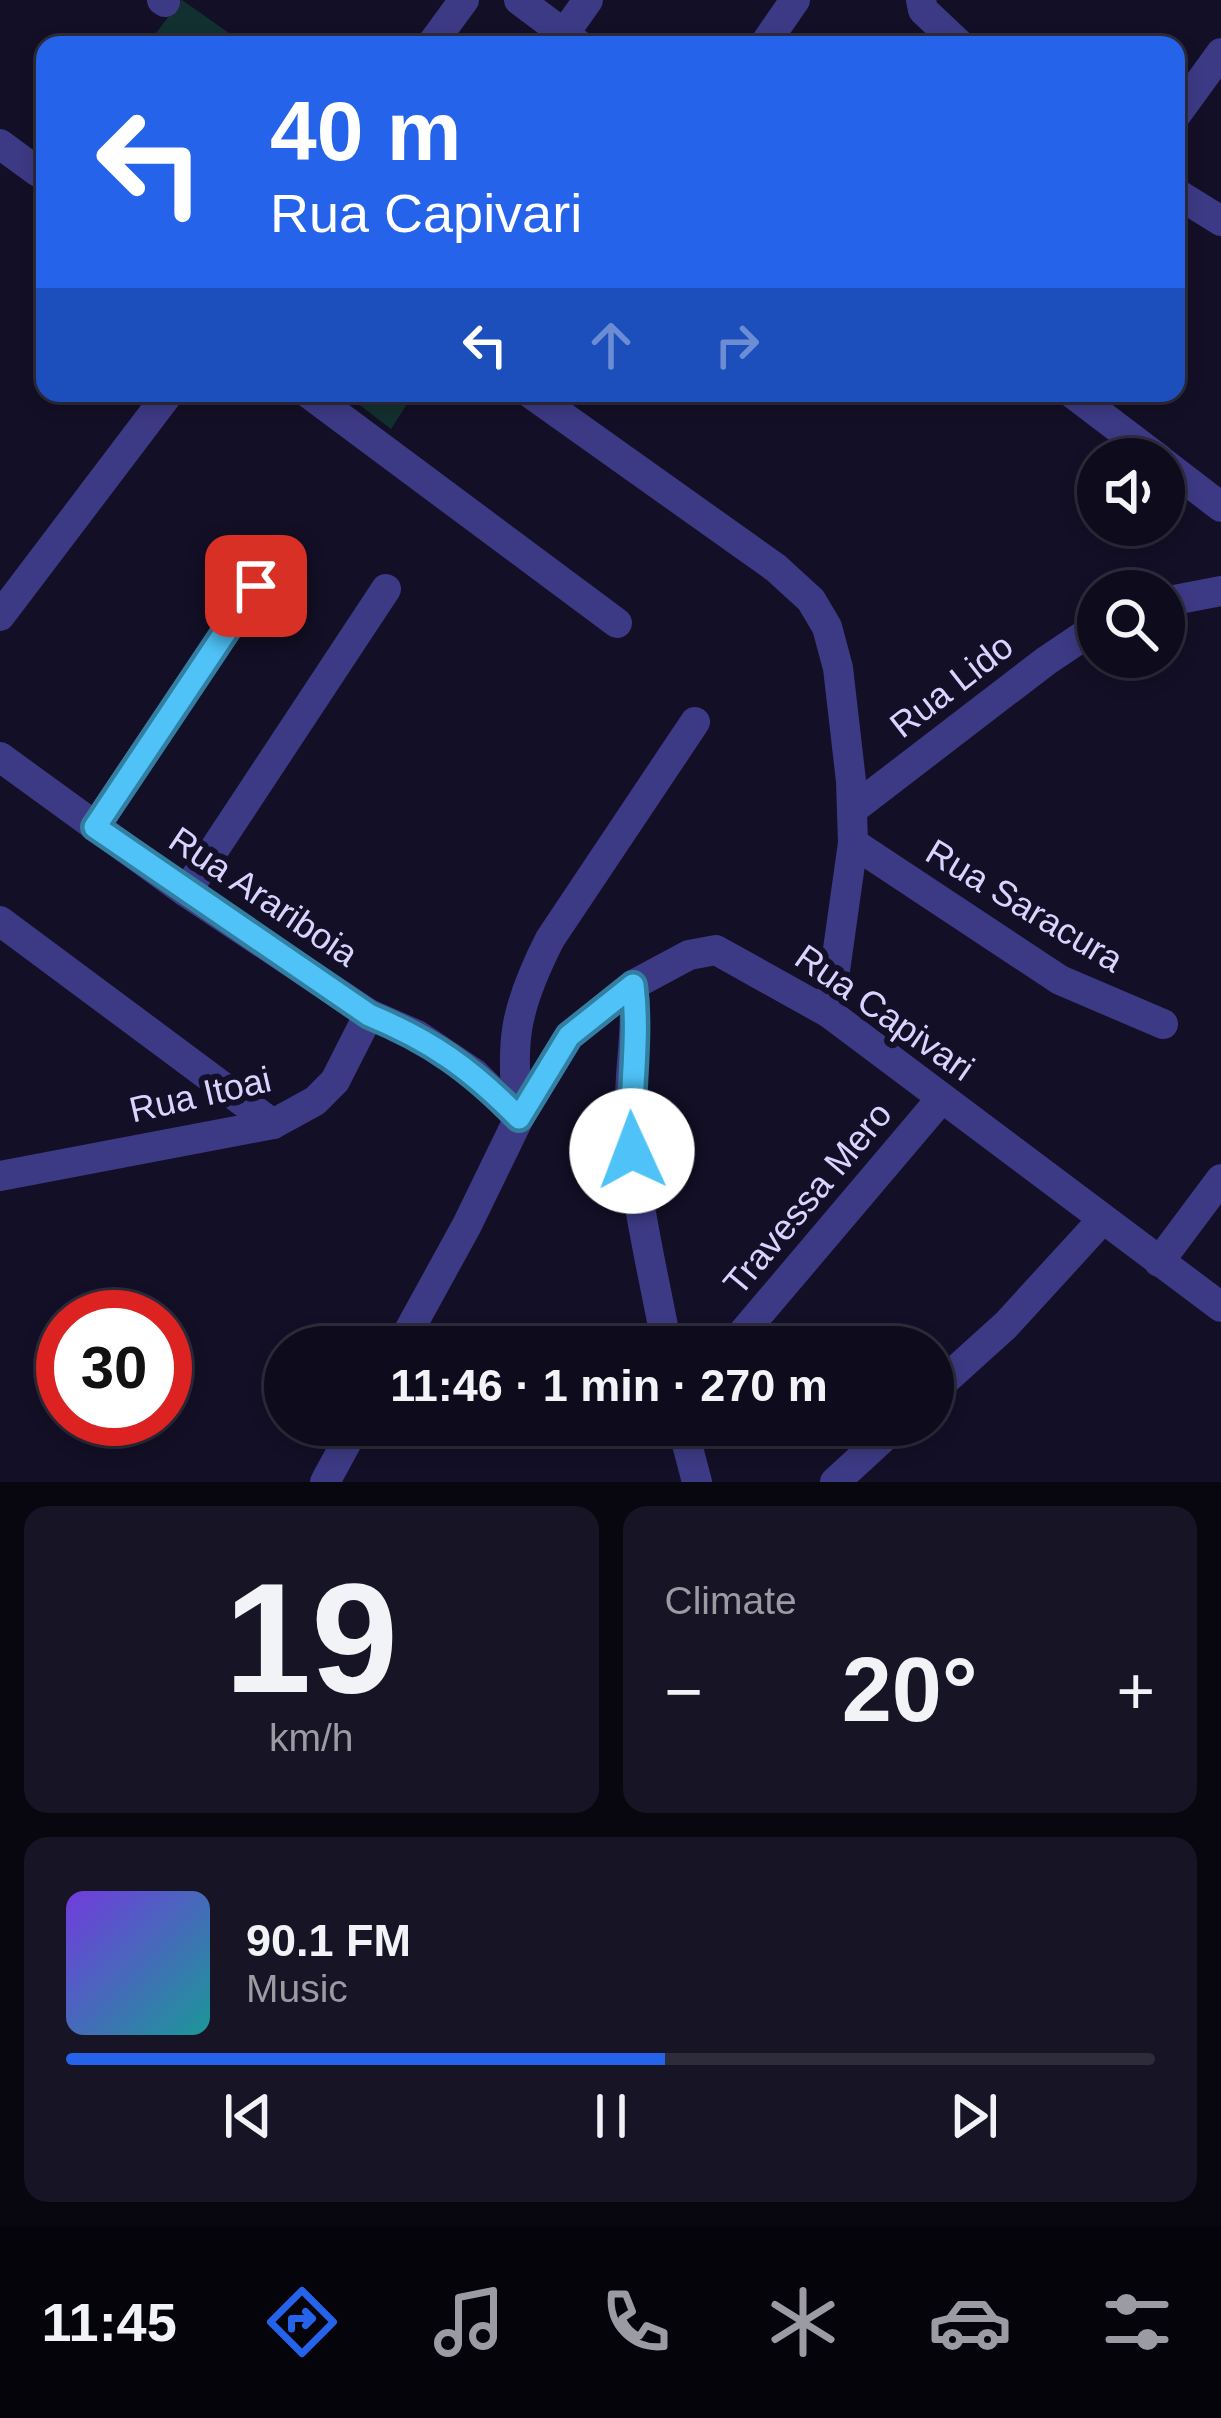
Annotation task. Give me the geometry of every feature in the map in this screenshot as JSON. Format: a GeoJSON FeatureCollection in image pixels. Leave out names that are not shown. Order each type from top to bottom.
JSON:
{"type":"FeatureCollection","features":[{"type":"Feature","properties":{"kind":"street"},"geometry":{"type":"LineString","coordinates":[[438,36],[464,0]]}},
{"type":"Feature","properties":{"kind":"street"},"geometry":{"type":"LineString","coordinates":[[519,0],[566,36]]}},
{"type":"Feature","properties":{"kind":"street"},"geometry":{"type":"LineString","coordinates":[[573,36],[588,0]]}},
{"type":"Feature","properties":{"kind":"street"},"geometry":{"type":"LineString","coordinates":[[770,36],[795,0]]}},
{"type":"Feature","properties":{"kind":"street"},"geometry":{"type":"LineString","coordinates":[[921,0],[923,10],[950,36]]}},
{"type":"Feature","properties":{"kind":"street"},"geometry":{"type":"LineString","coordinates":[[1185,103],[1221,53]]}},
{"type":"Feature","properties":{"kind":"street"},"geometry":{"type":"LineString","coordinates":[[0,144],[36,171]]}},
{"type":"Feature","properties":{"kind":"street"},"geometry":{"type":"LineString","coordinates":[[1185,198],[1221,220]]}},
{"type":"Feature","properties":{"kind":"street"},"geometry":{"type":"LineString","coordinates":[[0,616],[162,402]]}},
{"type":"Feature","properties":{"kind":"street"},"geometry":{"type":"LineString","coordinates":[[320,402],[617,623]]}},
{"type":"Feature","properties":{"kind":"street"},"geometry":{"type":"LineString","coordinates":[[1084,402],[1131,438]]}},
{"type":"Feature","properties":{"kind":"street"},"geometry":{"type":"LineString","coordinates":[[573,405],[776,568],[811,600],[827,626],[838,668],[853,809],[853,843],[829,1013]]}},
{"type":"Feature","properties":{"kind":"street"},"geometry":{"type":"LineString","coordinates":[[1185,479],[1221,507]]}},
{"type":"Feature","properties":{"kind":"street"},"geometry":{"type":"LineString","coordinates":[[95,827],[256,586]]}},
{"type":"Feature","properties":{"kind":"street"},"geometry":{"type":"LineString","coordinates":[[186,892],[386,589]]}},
{"type":"Feature","properties":{"kind":"street"},"geometry":{"type":"LineString","coordinates":[[1185,598],[1221,591]]}},
{"type":"Feature","properties":{"kind":"street","name":"Rua Lido"},"geometry":{"type":"LineString","coordinates":[[853,809],[1077,640]]}},
{"type":"Feature","properties":{"kind":"street"},"geometry":{"type":"LineString","coordinates":[[519,1118],[512,1063],[516,1024],[531,977],[550,940],[695,722]]}},
{"type":"Feature","properties":{"kind":"street","name":"Rua Arariboia"},"geometry":{"type":"LineString","coordinates":[[0,757],[186,892],[369,1015],[417,1035],[476,1074],[519,1118]]}},
{"type":"Feature","properties":{"kind":"street","name":"Rua Saracura"},"geometry":{"type":"LineString","coordinates":[[853,843],[1060,980],[1163,1024]]}},
{"type":"Feature","properties":{"kind":"street"},"geometry":{"type":"LineString","coordinates":[[0,921],[273,1124]]}},
{"type":"Feature","properties":{"kind":"street","name":"Rua Capivari"},"geometry":{"type":"LineString","coordinates":[[412,1326],[519,1118],[569,1036],[633,985],[689,955],[716,950],[829,1013],[1221,1307]]}},
{"type":"Feature","properties":{"kind":"street"},"geometry":{"type":"LineString","coordinates":[[633,985],[632,1151],[663,1326]]}},
{"type":"Feature","properties":{"kind":"street","name":"Rua Itoai"},"geometry":{"type":"LineString","coordinates":[[0,1176],[273,1124],[314,1101],[335,1081],[369,1015]]}},
{"type":"Feature","properties":{"kind":"street","name":"Travessa Mero"},"geometry":{"type":"LineString","coordinates":[[749,1326],[941,1099]]}},
{"type":"Feature","properties":{"kind":"street"},"geometry":{"type":"LineString","coordinates":[[1159,1262],[1221,1179]]}},
{"type":"Feature","properties":{"kind":"street"},"geometry":{"type":"LineString","coordinates":[[954,1372],[1006,1325],[1102,1220]]}},
{"type":"Feature","properties":{"kind":"street"},"geometry":{"type":"LineString","coordinates":[[325,1482],[345,1446]]}},
{"type":"Feature","properties":{"kind":"street"},"geometry":{"type":"LineString","coordinates":[[688,1446],[697,1482]]}},
{"type":"Feature","properties":{"kind":"street"},"geometry":{"type":"LineString","coordinates":[[836,1482],[875,1446]]}},
{"type":"Feature","properties":{"kind":"green space"},"geometry":{"type":"Polygon","coordinates":[[[182,0],[233,36],[154,36],[182,0]]]}},
{"type":"Feature","properties":{"kind":"green space"},"geometry":{"type":"Polygon","coordinates":[[[356,402],[408,402],[391,429],[356,402]]]}},
{"type":"Feature","properties":{"kind":"route"},"geometry":{"type":"LineString","coordinates":[[256,586],[95,827],[369,1015],[417,1035],[476,1074],[519,1118],[569,1036],[633,985],[632,1151]]}}]}
